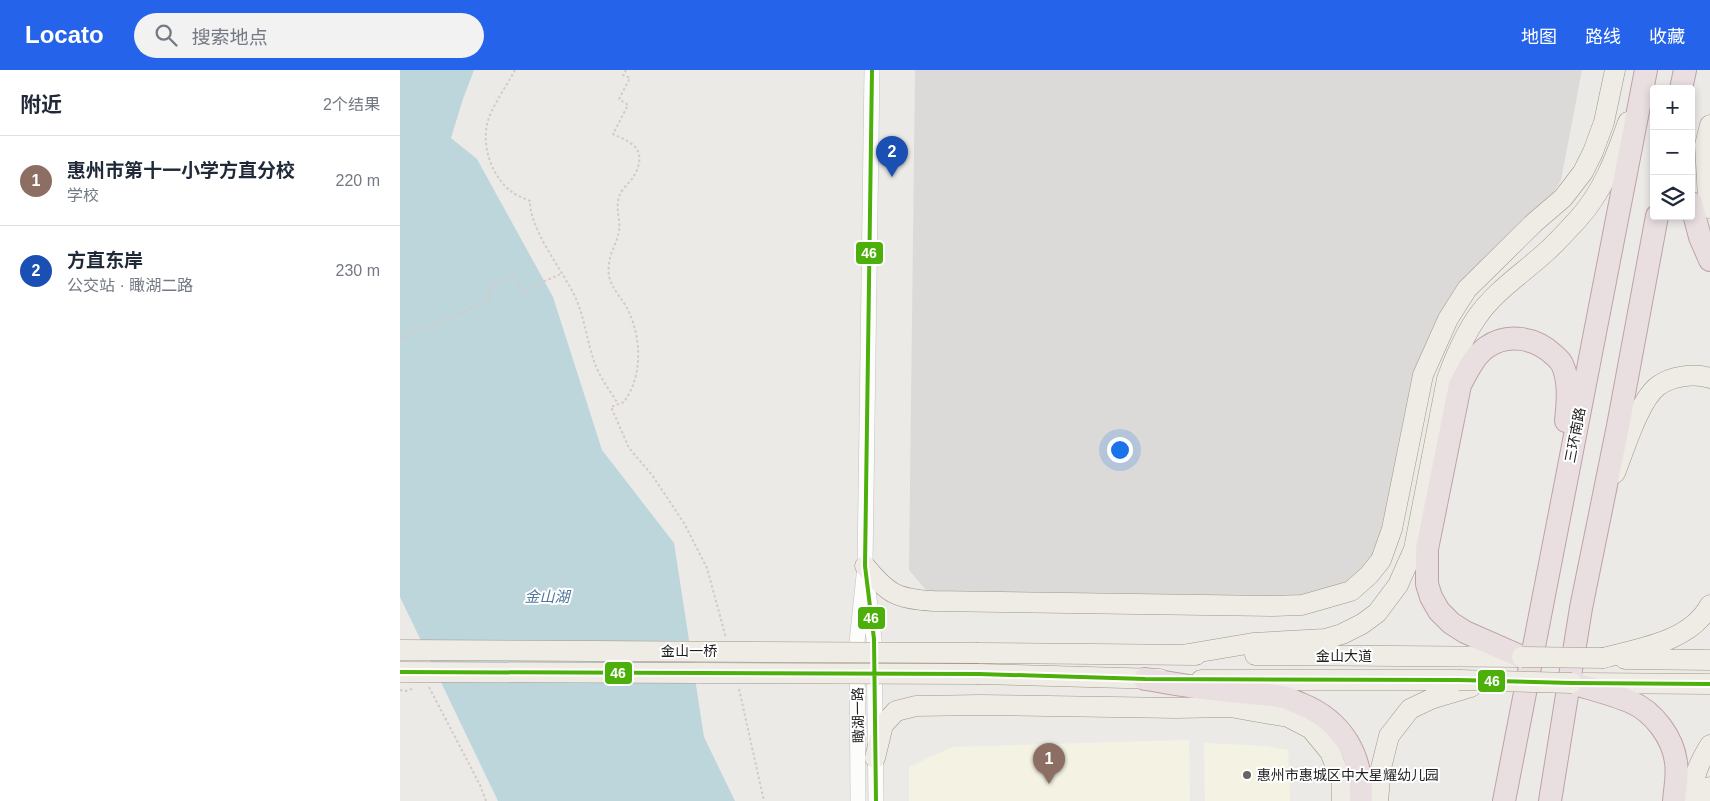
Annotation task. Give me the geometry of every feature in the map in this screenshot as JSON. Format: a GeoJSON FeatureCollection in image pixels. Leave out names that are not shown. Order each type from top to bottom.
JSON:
{"type":"FeatureCollection","features":[{"type":"Feature","properties":{"kind":"highway","name":"三环南路"},"geometry":{"type":"LineString","coordinates":[[1504,801],[1646,70]]}},
{"type":"Feature","properties":{"kind":"highway"},"geometry":{"type":"LineString","coordinates":[[1682,85],[1686,70]]}},
{"type":"Feature","properties":{"kind":"highway"},"geometry":{"type":"LineString","coordinates":[[1686,70],[1687,85]]}},
{"type":"Feature","properties":{"kind":"highway"},"geometry":{"type":"LineString","coordinates":[[1695,218],[1700,237],[1710,260]]}},
{"type":"Feature","properties":{"kind":"highway"},"geometry":{"type":"LineString","coordinates":[[1550,801],[1581,608],[1656,220]]}},
{"type":"Feature","properties":{"kind":"highway"},"geometry":{"type":"LineString","coordinates":[[1522,657],[1465,632],[1451,623],[1439,611],[1431,597],[1428,584],[1427,549],[1460,385],[1476,358],[1487,347],[1504,340],[1520,338],[1536,342],[1548,349],[1561,362],[1566,376],[1568,397],[1561,507]]}},
{"type":"Feature","properties":{"kind":"highway"},"geometry":{"type":"LineString","coordinates":[[1145,680],[1284,697],[1313,709],[1328,719],[1342,733],[1355,756],[1359,773],[1361,801]]}},
{"type":"Feature","properties":{"kind":"highway"},"geometry":{"type":"LineString","coordinates":[[1572,683],[1634,692],[1643,709],[1668,736],[1673,749],[1676,763],[1674,801]]}},
{"type":"Feature","properties":{"kind":"main road"},"geometry":{"type":"LineString","coordinates":[[865,566],[876,579],[894,594],[912,600],[1272,606],[1302,605],[1351,590],[1369,575],[1381,560],[1389,537],[1423,374],[1448,319],[1467,289],[1535,222],[1563,198],[1583,172],[1604,122],[1615,70]]}},
{"type":"Feature","properties":{"kind":"main road"},"geometry":{"type":"LineString","coordinates":[[1182,655],[1253,643],[1325,639],[1342,634],[1362,624],[1377,613],[1398,585],[1414,549],[1448,378],[1456,352],[1477,316],[1496,295],[1546,252],[1580,218],[1598,192],[1615,160],[1646,70]]}},
{"type":"Feature","properties":{"kind":"main road"},"geometry":{"type":"LineString","coordinates":[[1710,125],[1705,145],[1710,208]]}},
{"type":"Feature","properties":{"kind":"main road"},"geometry":{"type":"LineString","coordinates":[[1600,513],[1643,404],[1657,386],[1673,379],[1689,376],[1710,378]]}},
{"type":"Feature","properties":{"kind":"main road"},"geometry":{"type":"LineString","coordinates":[[1644,653],[1685,632],[1696,623],[1710,605]]}},
{"type":"Feature","properties":{"kind":"main road","name":"金山一桥"},"geometry":{"type":"LineString","coordinates":[[400,650],[978,653]]}},
{"type":"Feature","properties":{"kind":"main road","name":"金山大道"},"geometry":{"type":"LineString","coordinates":[[978,653],[1603,658],[1644,653]]}},
{"type":"Feature","properties":{"kind":"main road"},"geometry":{"type":"LineString","coordinates":[[1644,653],[1710,660]]}},
{"type":"Feature","properties":{"kind":"main road","name":"金山一桥"},"geometry":{"type":"LineString","coordinates":[[400,672],[979,674]]}},
{"type":"Feature","properties":{"kind":"main road","name":"金山大道"},"geometry":{"type":"LineString","coordinates":[[979,674],[1145,680],[1459,684],[1506,680],[1572,683]]}},
{"type":"Feature","properties":{"kind":"main road"},"geometry":{"type":"LineString","coordinates":[[1378,801],[1381,768],[1389,736],[1410,709],[1459,684]]}},
{"type":"Feature","properties":{"kind":"main road"},"geometry":{"type":"LineString","coordinates":[[1634,692],[1710,684]]}},
{"type":"Feature","properties":{"kind":"main road"},"geometry":{"type":"LineString","coordinates":[[876,758],[884,725],[896,711],[916,706],[981,704],[1176,708],[1230,707],[1288,716],[1311,729],[1330,752],[1342,782],[1342,801]]}},
{"type":"Feature","properties":{"kind":"main road"},"geometry":{"type":"LineString","coordinates":[[1691,801],[1692,787],[1700,762],[1710,744]]}},
{"type":"Feature","properties":{"kind":"main road"},"geometry":{"type":"LineString","coordinates":[[1707,801],[1710,788]]}},
{"type":"Feature","properties":{"kind":"street"},"geometry":{"type":"LineString","coordinates":[[865,566],[872,70]]}},
{"type":"Feature","properties":{"kind":"street","name":"瞰湖一路"},"geometry":{"type":"LineString","coordinates":[[865,566],[874,639],[876,801]]}},
{"type":"Feature","properties":{"kind":"street","name":"瞰湖一路"},"geometry":{"type":"LineString","coordinates":[[858,801],[857,642],[865,566]]}},
{"type":"Feature","properties":{"kind":"path"},"geometry":{"type":"LineString","coordinates":[[515,70],[490,115],[486,127],[485,139],[492,168],[512,192],[530,201],[530,209],[540,236],[572,289],[586,328],[596,366],[618,404]]}},
{"type":"Feature","properties":{"kind":"path"},"geometry":{"type":"LineString","coordinates":[[626,70],[623,75],[630,78],[619,99],[628,105],[613,134],[632,145],[639,158],[639,166],[637,172],[620,195],[617,203],[619,230],[609,258],[608,269],[610,282],[633,320],[638,366],[634,382],[624,402],[611,407],[629,448],[652,475],[684,523],[706,568],[726,639]]}},
{"type":"Feature","properties":{"kind":"path"},"geometry":{"type":"LineString","coordinates":[[400,338],[488,301],[490,292],[488,288],[515,276],[522,291],[562,273]]}},
{"type":"Feature","properties":{"kind":"path"},"geometry":{"type":"LineString","coordinates":[[427,684],[480,785],[486,801]]}},
{"type":"Feature","properties":{"kind":"path"},"geometry":{"type":"LineString","coordinates":[[738,686],[764,801]]}},
{"type":"Feature","properties":{"kind":"shaded area"},"geometry":{"type":"Polygon","coordinates":[[[915,70],[1582,70],[1561,180],[1549,200],[1444,315],[1379,553],[1336,591],[1295,599],[931,596],[909,570],[915,70]]]}},
{"type":"Feature","properties":{"kind":"shaded area"},"geometry":{"type":"Polygon","coordinates":[[[1189,740],[1190,801],[909,801],[909,767],[952,747],[1189,740]]]}},
{"type":"Feature","properties":{"kind":"shaded area","name":"惠州市惠城区中大星耀幼儿园"},"geometry":{"type":"Polygon","coordinates":[[[1204,743],[1266,746],[1288,750],[1290,801],[1205,801],[1204,743]]]}},
{"type":"Feature","properties":{"kind":"water","name":"金山湖"},"geometry":{"type":"Polygon","coordinates":[[[400,70],[474,70],[451,138],[477,159],[553,297],[602,450],[674,543],[704,737],[735,801],[498,801],[400,597],[400,70]]]}},
{"type":"Feature","properties":{"kind":"transit line","name":"46"},"geometry":{"type":"LineString","coordinates":[[872,70],[865,566],[874,639],[876,801]]}},
{"type":"Feature","properties":{"kind":"transit line","name":"46"},"geometry":{"type":"LineString","coordinates":[[400,672],[979,674],[1145,679],[1459,680],[1710,684]]}},
{"type":"Feature","properties":{"kind":"place","name":"方直东岸"},"geometry":{"type":"Point","coordinates":[892,177]}},
{"type":"Feature","properties":{"kind":"place","name":"惠州市惠城区中大星耀幼儿园"},"geometry":{"type":"Point","coordinates":[1247,775]}},
{"type":"Feature","properties":{"kind":"place","name":"惠州市第十一小学方直分校"},"geometry":{"type":"Point","coordinates":[1049,784]}}]}
